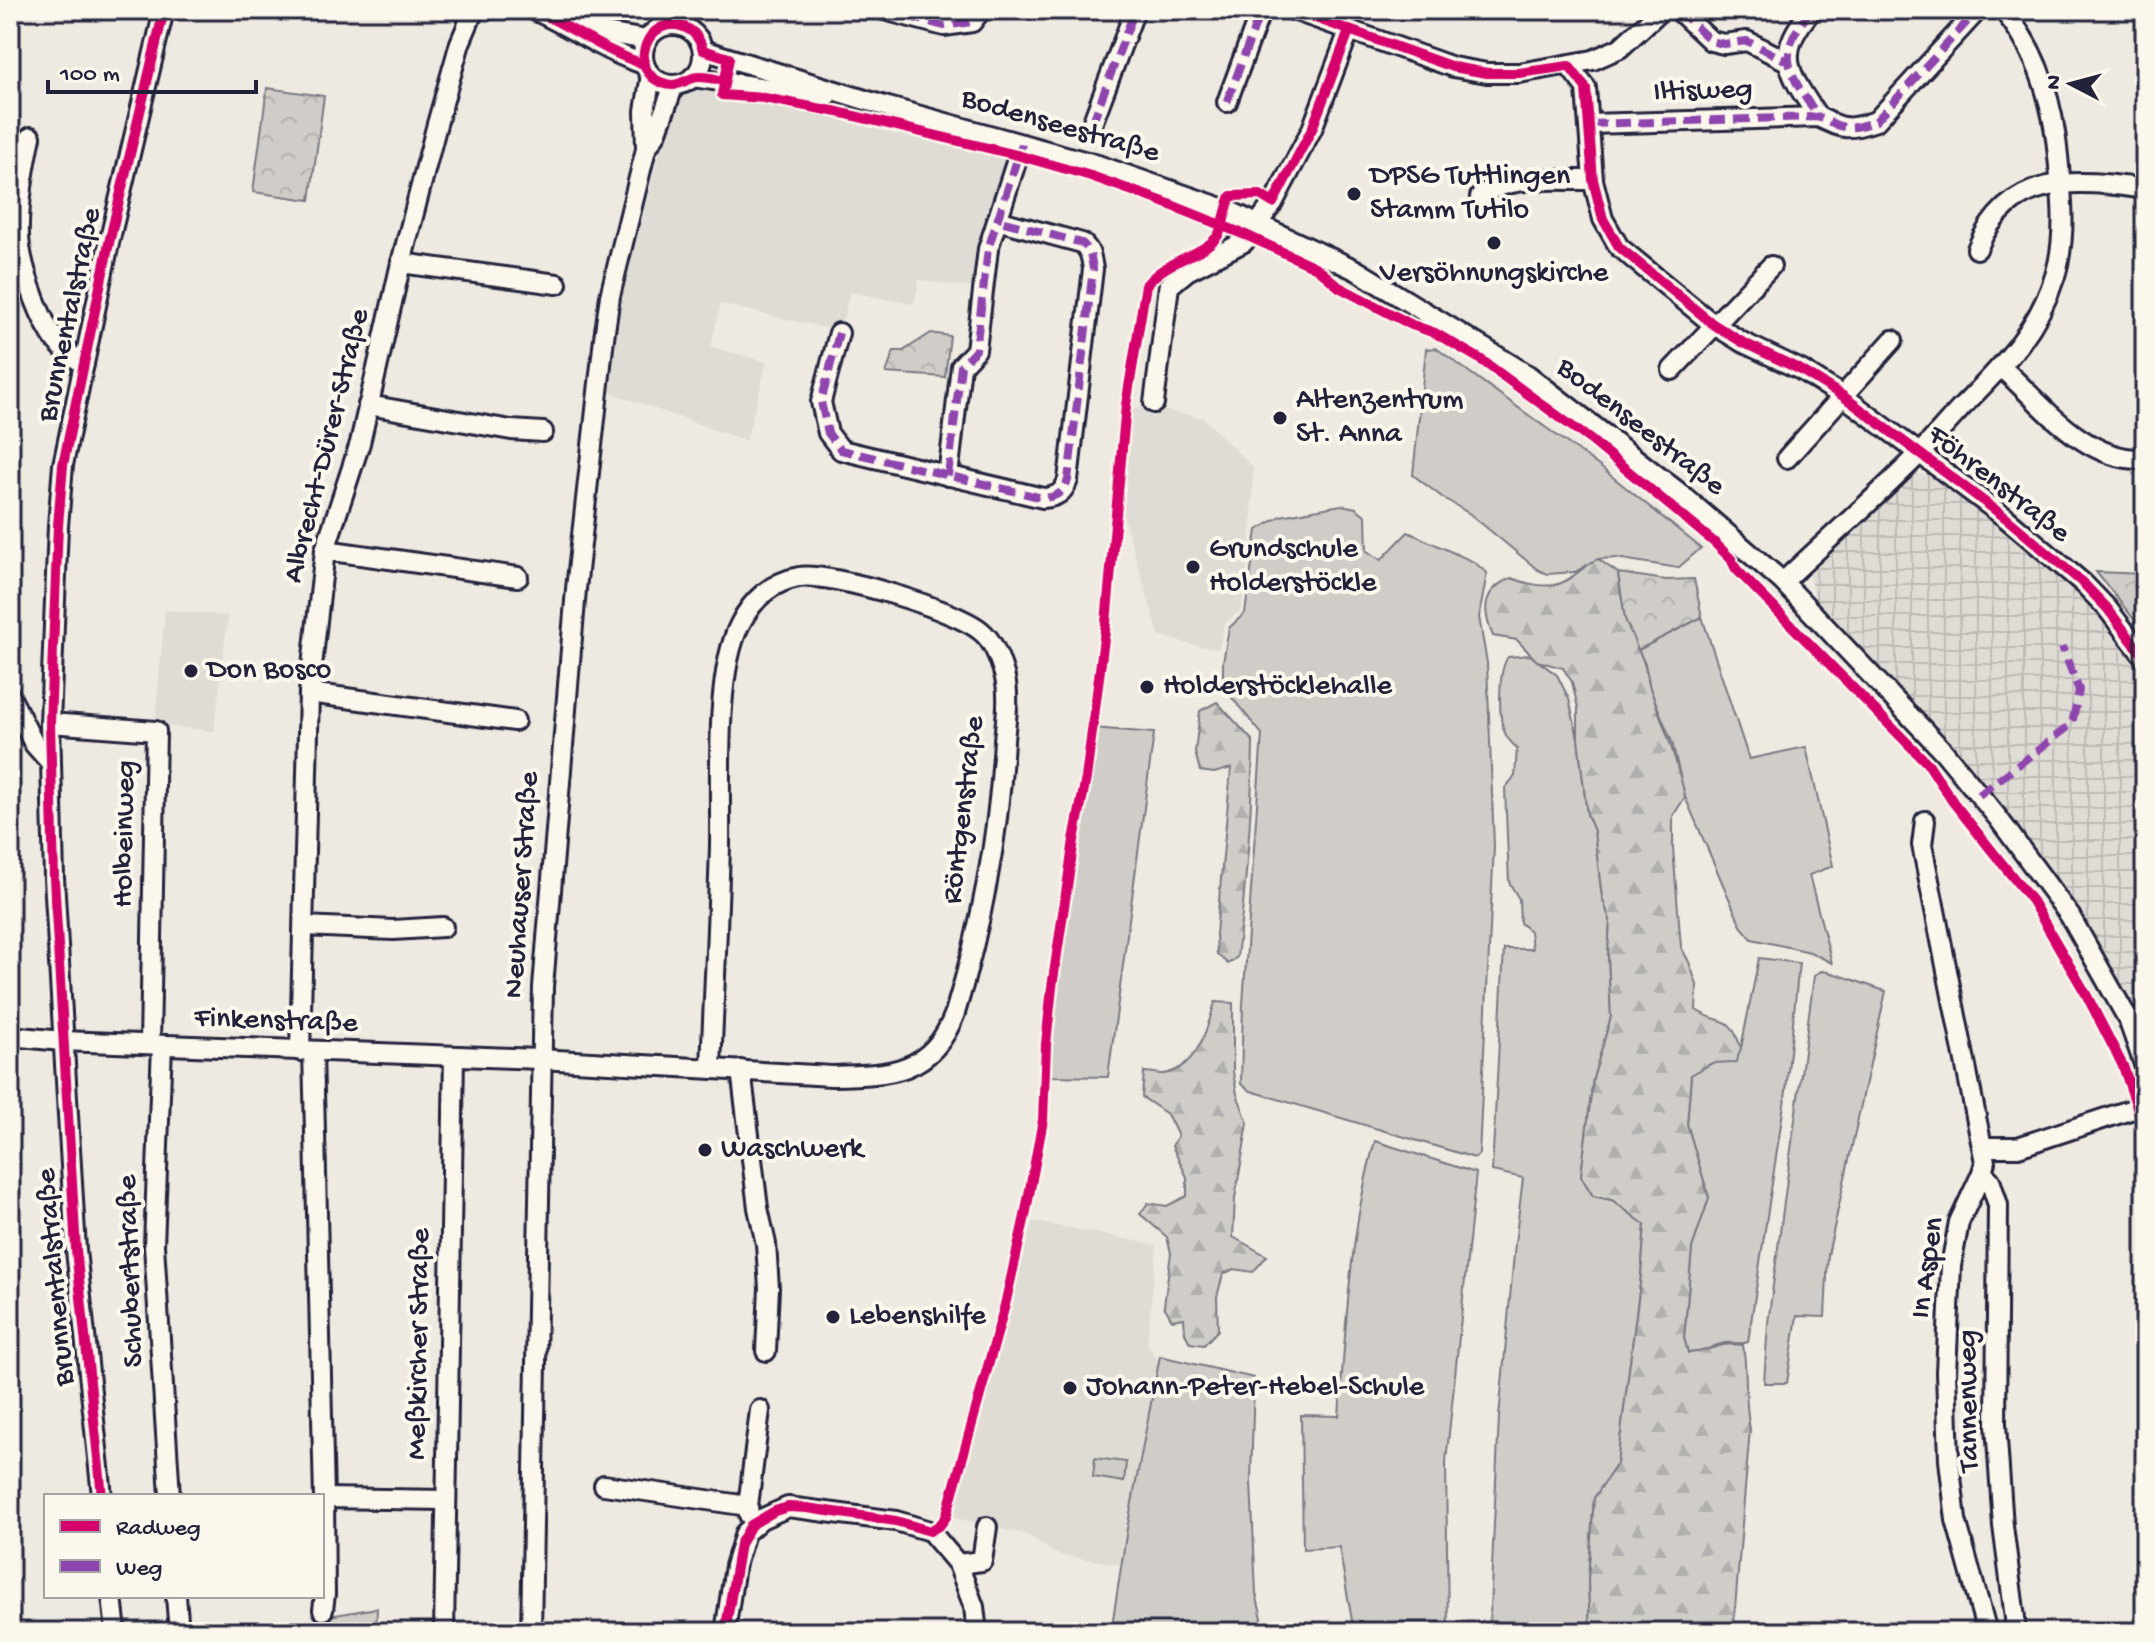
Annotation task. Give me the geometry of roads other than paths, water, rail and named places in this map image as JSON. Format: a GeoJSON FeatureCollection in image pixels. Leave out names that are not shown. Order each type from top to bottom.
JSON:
{"type":"FeatureCollection","features":[{"type":"Feature","properties":{"kind":"street","name":"Brunnentalstraße"},"geometry":{"type":"LineString","coordinates":[[102,1494],[76,1250],[62,1041],[50,762],[58,526],[63,465],[138,112],[164,10]]}},
{"type":"Feature","properties":{"kind":"street","name":"Albrecht-Dürer-Straße"},"geometry":{"type":"LineString","coordinates":[[324,1494],[306,1051],[304,926],[309,693],[325,550],[360,443],[401,263],[460,43],[474,10]]}},
{"type":"Feature","properties":{"kind":"street"},"geometry":{"type":"LineString","coordinates":[[534,10],[647,70],[665,84],[674,85],[693,77],[703,60],[703,50],[690,20],[677,25],[669,18],[647,40],[643,52],[647,70]]}},
{"type":"Feature","properties":{"kind":"street"},"geometry":{"type":"LineString","coordinates":[[884,10],[944,26],[972,22],[981,10]]}},
{"type":"Feature","properties":{"kind":"street"},"geometry":{"type":"LineString","coordinates":[[1092,124],[1135,10]]}},
{"type":"Feature","properties":{"kind":"street"},"geometry":{"type":"LineString","coordinates":[[1227,102],[1261,10]]}},
{"type":"Feature","properties":{"kind":"street"},"geometry":{"type":"LineString","coordinates":[[1293,10],[1453,67],[1487,73],[1519,73],[1593,60],[1620,48],[1661,10]]}},
{"type":"Feature","properties":{"kind":"street"},"geometry":{"type":"LineString","coordinates":[[1678,10],[1711,41],[1724,44],[1747,41],[1787,61]]}},
{"type":"Feature","properties":{"kind":"street"},"geometry":{"type":"LineString","coordinates":[[1812,10],[1802,21],[1787,61],[1792,75],[1818,117]]}},
{"type":"Feature","properties":{"kind":"street","name":"Iltisweg"},"geometry":{"type":"LineString","coordinates":[[1590,124],[1818,117],[1843,129],[1876,121],[1978,10]]}},
{"type":"Feature","properties":{"kind":"street"},"geometry":{"type":"LineString","coordinates":[[1783,582],[1918,455],[2002,368],[2031,329],[2045,302],[2055,274],[2063,232],[2061,184],[2047,94],[2034,56],[2003,10]]}},
{"type":"Feature","properties":{"kind":"street"},"geometry":{"type":"LineString","coordinates":[[569,26],[647,40]]}},
{"type":"Feature","properties":{"kind":"street"},"geometry":{"type":"LineString","coordinates":[[1154,403],[1169,286],[1187,271],[1244,242],[1273,203],[1312,129],[1349,31]]}},
{"type":"Feature","properties":{"kind":"street","name":"Bodenseestraße"},"geometry":{"type":"LineString","coordinates":[[703,50],[1171,189],[1257,224],[1356,270],[1528,375],[1658,475],[1783,582],[1944,752],[2047,883],[2077,928],[2128,1019],[2145,1067]]}},
{"type":"Feature","properties":{"kind":"street","name":"Föhrenstraße"},"geometry":{"type":"LineString","coordinates":[[1569,66],[1586,88],[1593,180],[1603,219],[1619,247],[1713,324],[1843,396],[2006,518],[2084,584],[2107,608],[2145,658]]}},
{"type":"Feature","properties":{"kind":"street","name":"Neuhauser Straße"},"geometry":{"type":"LineString","coordinates":[[647,70],[645,111],[651,141]]}},
{"type":"Feature","properties":{"kind":"street","name":"Bodenseestraße"},"geometry":{"type":"LineString","coordinates":[[693,77],[888,107]]}},
{"type":"Feature","properties":{"kind":"street","name":"Neuhauser Straße"},"geometry":{"type":"LineString","coordinates":[[531,1632],[540,1059],[563,728],[610,296],[651,141],[674,85]]}},
{"type":"Feature","properties":{"kind":"street"},"geometry":{"type":"LineString","coordinates":[[31,137],[19,215],[19,239],[24,262],[52,336],[64,350],[84,364]]}},
{"type":"Feature","properties":{"kind":"street"},"geometry":{"type":"LineString","coordinates":[[948,476],[961,366],[976,350],[988,249],[1022,144]]}},
{"type":"Feature","properties":{"kind":"street"},"geometry":{"type":"LineString","coordinates":[[1480,197],[1492,187],[1538,181],[1593,180]]}},
{"type":"Feature","properties":{"kind":"street"},"geometry":{"type":"LineString","coordinates":[[1977,249],[1994,218],[2018,197],[2037,187],[2104,183],[2145,189]]}},
{"type":"Feature","properties":{"kind":"street"},"geometry":{"type":"LineString","coordinates":[[839,333],[821,402],[828,433],[841,450],[1043,498],[1058,495],[1068,480],[1093,269],[1091,256],[1082,243],[997,220]]}},
{"type":"Feature","properties":{"kind":"street"},"geometry":{"type":"LineString","coordinates":[[401,263],[557,284]]}},
{"type":"Feature","properties":{"kind":"street"},"geometry":{"type":"LineString","coordinates":[[1672,370],[1771,266]]}},
{"type":"Feature","properties":{"kind":"street"},"geometry":{"type":"LineString","coordinates":[[1787,458],[1893,340]]}},
{"type":"Feature","properties":{"kind":"street"},"geometry":{"type":"LineString","coordinates":[[2002,368],[2087,443],[2102,452],[2131,460],[2145,459]]}},
{"type":"Feature","properties":{"kind":"street"},"geometry":{"type":"LineString","coordinates":[[368,405],[511,430],[543,432]]}},
{"type":"Feature","properties":{"kind":"street"},"geometry":{"type":"LineString","coordinates":[[325,550],[518,577]]}},
{"type":"Feature","properties":{"kind":"street","name":"Röntgenstraße"},"geometry":{"type":"LineString","coordinates":[[540,1059],[832,1076],[898,1071],[925,1058],[947,1033],[964,984],[989,872],[1002,784],[1007,698],[1005,677],[990,641],[966,620],[897,597],[809,576],[785,581],[766,591],[754,601],[739,625],[732,644],[722,713],[711,1068]]}},
{"type":"Feature","properties":{"kind":"street"},"geometry":{"type":"LineString","coordinates":[[309,693],[515,721]]}},
{"type":"Feature","properties":{"kind":"street"},"geometry":{"type":"LineString","coordinates":[[10,696],[34,744],[50,762]]}},
{"type":"Feature","properties":{"kind":"street","name":"Holbeinweg"},"geometry":{"type":"LineString","coordinates":[[50,723],[156,731],[156,1044]]}},
{"type":"Feature","properties":{"kind":"street","name":"In Aspen"},"geometry":{"type":"LineString","coordinates":[[1925,821],[1922,845],[1985,1162],[1959,1222],[1951,1266],[1946,1372],[1949,1460],[1956,1520],[1987,1632]]}},
{"type":"Feature","properties":{"kind":"street"},"geometry":{"type":"LineString","coordinates":[[304,926],[393,930],[443,927]]}},
{"type":"Feature","properties":{"kind":"street","name":"Finkenstraße"},"geometry":{"type":"LineString","coordinates":[[10,1036],[62,1041],[540,1059]]}},
{"type":"Feature","properties":{"kind":"street","name":"Schubertstraße"},"geometry":{"type":"LineString","coordinates":[[156,1044],[154,1245],[170,1494]]}},
{"type":"Feature","properties":{"kind":"street","name":"Meßkircher Straße"},"geometry":{"type":"LineString","coordinates":[[444,1632],[454,1057]]}},
{"type":"Feature","properties":{"kind":"street"},"geometry":{"type":"LineString","coordinates":[[741,1070],[758,1208],[766,1244],[769,1288],[766,1351]]}},
{"type":"Feature","properties":{"kind":"street"},"geometry":{"type":"LineString","coordinates":[[1983,1147],[2018,1147],[2145,1105]]}},
{"type":"Feature","properties":{"kind":"street","name":"Tannenweg"},"geometry":{"type":"LineString","coordinates":[[1982,1173],[1990,1180],[1998,1205],[1996,1425],[2015,1632]]}},
{"type":"Feature","properties":{"kind":"street"},"geometry":{"type":"LineString","coordinates":[[751,1525],[748,1506],[760,1410]]}},
{"type":"Feature","properties":{"kind":"street"},"geometry":{"type":"LineString","coordinates":[[604,1485],[748,1506]]}},
{"type":"Feature","properties":{"kind":"street"},"geometry":{"type":"LineString","coordinates":[[324,1498],[445,1500]]}},
{"type":"Feature","properties":{"kind":"street","name":"Albrecht-Dürer-Straße"},"geometry":{"type":"LineString","coordinates":[[323,1610],[324,1498]]}},
{"type":"Feature","properties":{"kind":"street"},"geometry":{"type":"LineString","coordinates":[[725,1632],[740,1544],[751,1525],[788,1507],[896,1521],[930,1531],[958,1564],[974,1607],[977,1632]]}},
{"type":"Feature","properties":{"kind":"street"},"geometry":{"type":"LineString","coordinates":[[974,1607],[987,1527]]}},
{"type":"Feature","properties":{"kind":"street"},"geometry":{"type":"LineString","coordinates":[[958,1564],[982,1561]]}},
{"type":"Feature","properties":{"kind":"street"},"geometry":{"type":"LineString","coordinates":[[112,1598],[116,1632]]}},
{"type":"Feature","properties":{"kind":"street"},"geometry":{"type":"LineString","coordinates":[[176,1598],[179,1632]]}},
{"type":"Feature","properties":{"kind":"place","name":"DPSG Tuttlingen Stamm Tutilo"},"geometry":{"type":"Point","coordinates":[1354,194]}},
{"type":"Feature","properties":{"kind":"place","name":"Versöhnungskirche"},"geometry":{"type":"Point","coordinates":[1494,243]}},
{"type":"Feature","properties":{"kind":"place","name":"Altenzentrum St. Anna"},"geometry":{"type":"Point","coordinates":[1280,418]}},
{"type":"Feature","properties":{"kind":"place","name":"Grundschule Holderstöckle"},"geometry":{"type":"Point","coordinates":[1193,567]}},
{"type":"Feature","properties":{"kind":"place","name":"Don Bosco"},"geometry":{"type":"Point","coordinates":[191,671]}},
{"type":"Feature","properties":{"kind":"place","name":"Holderstöcklehalle"},"geometry":{"type":"Point","coordinates":[1147,687]}},
{"type":"Feature","properties":{"kind":"place","name":"Waschwerk"},"geometry":{"type":"Point","coordinates":[705,1150]}},
{"type":"Feature","properties":{"kind":"place","name":"Lebenshilfe"},"geometry":{"type":"Point","coordinates":[833,1317]}},
{"type":"Feature","properties":{"kind":"place","name":"Johann-Peter-Hebel-Schule"},"geometry":{"type":"Point","coordinates":[1070,1388]}}]}
